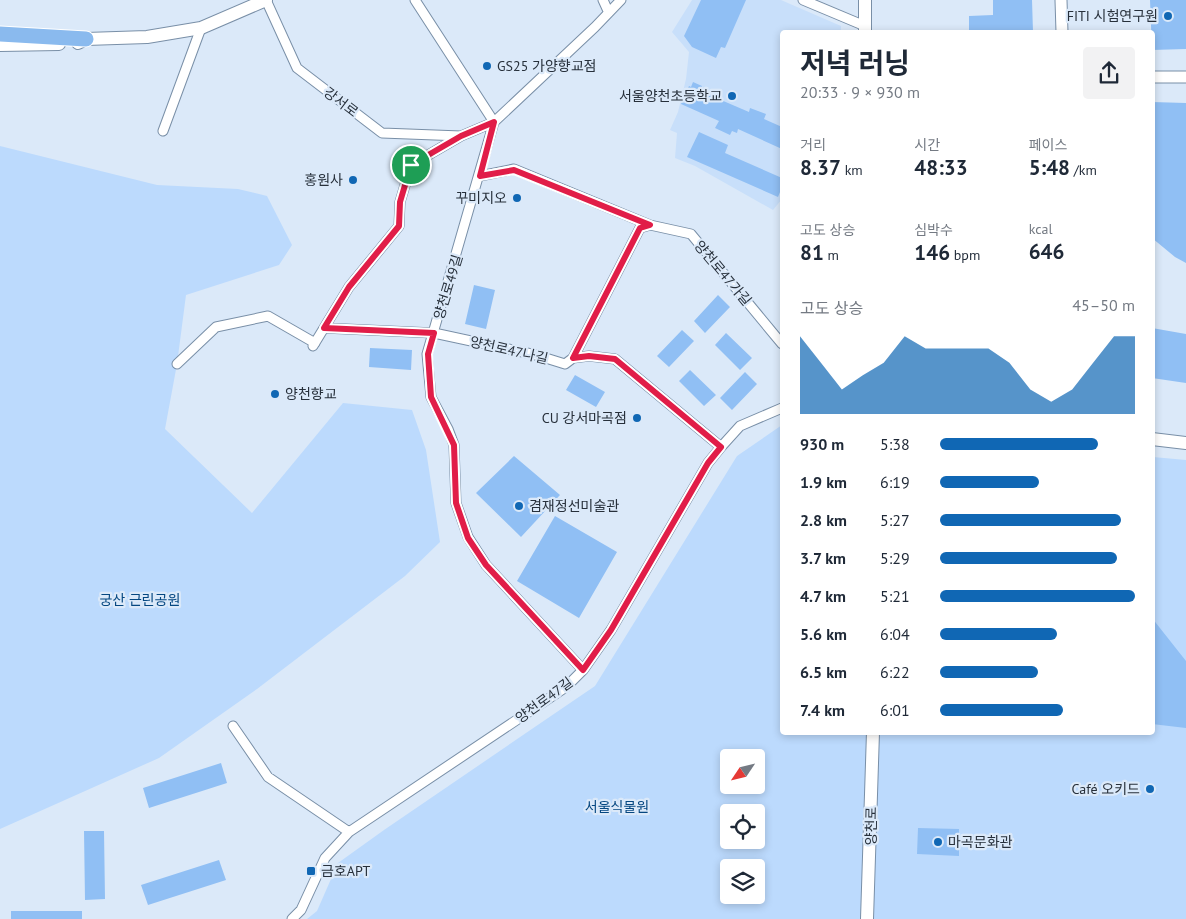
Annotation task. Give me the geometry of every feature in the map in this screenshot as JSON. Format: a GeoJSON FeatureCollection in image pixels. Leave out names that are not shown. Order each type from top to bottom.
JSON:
{"type":"FeatureCollection","features":[{"type":"Feature","properties":{"kind":"highway"},"geometry":{"type":"LineString","coordinates":[[0,34],[86,39]]}},
{"type":"Feature","properties":{"kind":"main road","name":"강서로"},"geometry":{"type":"LineString","coordinates":[[86,39],[147,37],[201,28],[266,0]]}},
{"type":"Feature","properties":{"kind":"main road"},"geometry":{"type":"LineString","coordinates":[[865,0],[865,29]]}},
{"type":"Feature","properties":{"kind":"main road"},"geometry":{"type":"LineString","coordinates":[[0,28],[69,31],[86,39]]}},
{"type":"Feature","properties":{"kind":"main road"},"geometry":{"type":"LineString","coordinates":[[0,45],[75,44],[86,39]]}},
{"type":"Feature","properties":{"kind":"main road"},"geometry":{"type":"LineString","coordinates":[[1155,439],[1186,443]]}},
{"type":"Feature","properties":{"kind":"main road","name":"양천로"},"geometry":{"type":"LineString","coordinates":[[867,919],[873,735]]}},
{"type":"Feature","properties":{"kind":"street","name":"강서로"},"geometry":{"type":"LineString","coordinates":[[266,0],[297,68],[382,132],[461,136]]}},
{"type":"Feature","properties":{"kind":"street"},"geometry":{"type":"LineString","coordinates":[[415,0],[494,122]]}},
{"type":"Feature","properties":{"kind":"street"},"geometry":{"type":"LineString","coordinates":[[603,0],[608,11]]}},
{"type":"Feature","properties":{"kind":"street"},"geometry":{"type":"LineString","coordinates":[[177,364],[216,327],[268,316],[314,344],[349,287],[399,226],[400,202],[411,165],[461,136],[494,122],[595,28],[608,11],[621,0]]}},
{"type":"Feature","properties":{"kind":"street"},"geometry":{"type":"LineString","coordinates":[[803,0],[865,29]]}},
{"type":"Feature","properties":{"kind":"street"},"geometry":{"type":"LineString","coordinates":[[1061,0],[1062,30]]}},
{"type":"Feature","properties":{"kind":"street"},"geometry":{"type":"LineString","coordinates":[[163,131],[201,28]]}},
{"type":"Feature","properties":{"kind":"street"},"geometry":{"type":"LineString","coordinates":[[1155,76],[1186,77]]}},
{"type":"Feature","properties":{"kind":"street","name":"양천로49길"},"geometry":{"type":"LineString","coordinates":[[494,122],[428,354],[431,397],[454,445],[456,503],[468,538],[486,565],[583,670]]}},
{"type":"Feature","properties":{"kind":"street","name":"양천로47가길"},"geometry":{"type":"LineString","coordinates":[[480,176],[514,170],[650,225],[691,234],[780,342]]}},
{"type":"Feature","properties":{"kind":"street"},"geometry":{"type":"LineString","coordinates":[[573,358],[640,228],[650,225]]}},
{"type":"Feature","properties":{"kind":"street","name":"양천로47나길"},"geometry":{"type":"LineString","coordinates":[[324,328],[434,333],[536,355],[565,364],[573,358],[589,356],[615,359],[721,447]]}},
{"type":"Feature","properties":{"kind":"street","name":"양천로47길"},"geometry":{"type":"LineString","coordinates":[[292,919],[301,910],[325,858],[349,832],[566,687],[583,670],[611,630],[708,463],[740,426],[780,409]]}},
{"type":"Feature","properties":{"kind":"street"},"geometry":{"type":"LineString","coordinates":[[232,726],[268,777],[349,832]]}},
{"type":"Feature","properties":{"kind":"shaded area","name":"서울양천초등학교"},"geometry":{"type":"Polygon","coordinates":[[[692,0],[781,0],[841,26],[841,30],[780,30],[780,201],[773,210],[695,166],[675,158],[677,133],[670,130],[678,112],[686,79],[689,52],[672,32],[692,0]]]}},
{"type":"Feature","properties":{"kind":"green space","name":"궁산 근린공원"},"geometry":{"type":"Polygon","coordinates":[[[0,146],[157,185],[238,189],[267,196],[292,245],[279,265],[186,295],[177,364],[165,429],[252,513],[343,403],[412,410],[426,450],[440,542],[405,576],[257,689],[159,758],[0,829],[0,146]]]}},
{"type":"Feature","properties":{"kind":"green space","name":"서울식물원"},"geometry":{"type":"Polygon","coordinates":[[[780,426],[780,735],[1155,735],[1155,457],[1186,460],[1186,919],[307,919],[317,911],[338,863],[595,686],[737,456],[780,426]]]}},
{"type":"Feature","properties":{"kind":"building"},"geometry":{"type":"Polygon","coordinates":[[[701,0],[746,0],[725,48],[721,47],[716,58],[692,47],[684,36],[701,0]]]}},
{"type":"Feature","properties":{"kind":"building"},"geometry":{"type":"Polygon","coordinates":[[[993,0],[1032,0],[1033,30],[969,30],[969,16],[993,15],[993,0]]]}},
{"type":"Feature","properties":{"kind":"building","name":"FITI 시험연구원"},"geometry":{"type":"Polygon","coordinates":[[[1150,0],[1186,0],[1186,49],[1155,50],[1155,30],[1151,30],[1150,0]]]}},
{"type":"Feature","properties":{"kind":"building"},"geometry":{"type":"Polygon","coordinates":[[[693,82],[702,86],[700,91],[749,112],[750,108],[766,114],[764,119],[780,126],[780,148],[738,129],[737,133],[732,131],[730,135],[715,128],[719,121],[681,104],[689,86],[691,87],[693,82]]]}},
{"type":"Feature","properties":{"kind":"building"},"geometry":{"type":"Polygon","coordinates":[[[1155,102],[1186,103],[1186,263],[1175,257],[1155,240],[1155,102]]]}},
{"type":"Feature","properties":{"kind":"building"},"geometry":{"type":"Polygon","coordinates":[[[699,132],[728,145],[725,153],[780,177],[778,197],[687,157],[699,132]]]}},
{"type":"Feature","properties":{"kind":"building"},"geometry":{"type":"Polygon","coordinates":[[[474,285],[495,290],[486,329],[465,324],[474,285]]]}},
{"type":"Feature","properties":{"kind":"building"},"geometry":{"type":"Polygon","coordinates":[[[718,295],[730,307],[705,333],[694,321],[718,295]]]}},
{"type":"Feature","properties":{"kind":"building"},"geometry":{"type":"Polygon","coordinates":[[[1155,329],[1186,334],[1186,383],[1155,378],[1155,329]]]}},
{"type":"Feature","properties":{"kind":"building"},"geometry":{"type":"Polygon","coordinates":[[[682,330],[694,341],[669,367],[657,356],[682,330]]]}},
{"type":"Feature","properties":{"kind":"building"},"geometry":{"type":"Polygon","coordinates":[[[726,333],[752,358],[740,370],[715,345],[726,333]]]}},
{"type":"Feature","properties":{"kind":"building"},"geometry":{"type":"Polygon","coordinates":[[[370,348],[412,350],[411,370],[369,367],[370,348]]]}},
{"type":"Feature","properties":{"kind":"building"},"geometry":{"type":"Polygon","coordinates":[[[690,370],[716,395],[704,406],[679,381],[690,370]]]}},
{"type":"Feature","properties":{"kind":"building"},"geometry":{"type":"Polygon","coordinates":[[[745,372],[757,384],[732,410],[720,398],[745,372]]]}},
{"type":"Feature","properties":{"kind":"building"},"geometry":{"type":"Polygon","coordinates":[[[575,375],[605,392],[596,407],[566,390],[575,375]]]}},
{"type":"Feature","properties":{"kind":"building","name":"겸재정선미술관"},"geometry":{"type":"Polygon","coordinates":[[[514,456],[560,495],[521,537],[476,493],[514,456]]]}},
{"type":"Feature","properties":{"kind":"building"},"geometry":{"type":"Polygon","coordinates":[[[555,516],[617,552],[579,618],[517,581],[555,516]]]}},
{"type":"Feature","properties":{"kind":"building"},"geometry":{"type":"Polygon","coordinates":[[[1155,622],[1186,661],[1186,728],[1155,724],[1155,622]]]}},
{"type":"Feature","properties":{"kind":"building"},"geometry":{"type":"Polygon","coordinates":[[[221,763],[227,783],[149,808],[143,788],[221,763]]]}},
{"type":"Feature","properties":{"kind":"building","name":"마곡문화관"},"geometry":{"type":"Polygon","coordinates":[[[918,828],[959,829],[959,856],[917,854],[918,828]]]}},
{"type":"Feature","properties":{"kind":"building"},"geometry":{"type":"Polygon","coordinates":[[[84,831],[104,831],[105,899],[85,900],[84,831]]]}},
{"type":"Feature","properties":{"kind":"building"},"geometry":{"type":"Polygon","coordinates":[[[219,860],[226,880],[148,905],[141,885],[219,860]]]}},
{"type":"Feature","properties":{"kind":"building"},"geometry":{"type":"Polygon","coordinates":[[[11,911],[82,911],[82,919],[11,919],[11,911]]]}},
{"type":"Feature","properties":{"kind":"place","name":"FITI 시험연구원"},"geometry":{"type":"Point","coordinates":[1168,16]}},
{"type":"Feature","properties":{"kind":"place","name":"GS25 가양향교점"},"geometry":{"type":"Point","coordinates":[487,66]}},
{"type":"Feature","properties":{"kind":"place","name":"서울양천초등학교"},"geometry":{"type":"Point","coordinates":[732,96]}},
{"type":"Feature","properties":{"kind":"place","name":"홍원사"},"geometry":{"type":"Point","coordinates":[353,180]}},
{"type":"Feature","properties":{"kind":"place","name":"꾸미지오"},"geometry":{"type":"Point","coordinates":[517,198]}},
{"type":"Feature","properties":{"kind":"place","name":"양천향교"},"geometry":{"type":"Point","coordinates":[275,394]}},
{"type":"Feature","properties":{"kind":"place","name":"CU 강서마곡점"},"geometry":{"type":"Point","coordinates":[637,418]}},
{"type":"Feature","properties":{"kind":"place","name":"겸재정선미술관"},"geometry":{"type":"Point","coordinates":[519,506]}},
{"type":"Feature","properties":{"kind":"place","name":"Café 오키드"},"geometry":{"type":"Point","coordinates":[1150,789]}},
{"type":"Feature","properties":{"kind":"place","name":"마곡문화관"},"geometry":{"type":"Point","coordinates":[938,842]}},
{"type":"Feature","properties":{"kind":"place","name":"금호APT"},"geometry":{"type":"Point","coordinates":[311,871]}},
{"type":"Feature","properties":{"kind":"route"},"geometry":{"type":"LineString","coordinates":[[494,122],[480,176],[514,170],[650,225],[640,228],[573,358],[589,356],[615,359],[721,447],[708,463],[611,630],[583,670],[486,565],[468,538],[456,503],[454,445],[448,429],[431,397],[428,354],[434,333],[324,328],[349,287],[399,226],[400,202],[411,165],[461,136],[494,122]]}}]}
